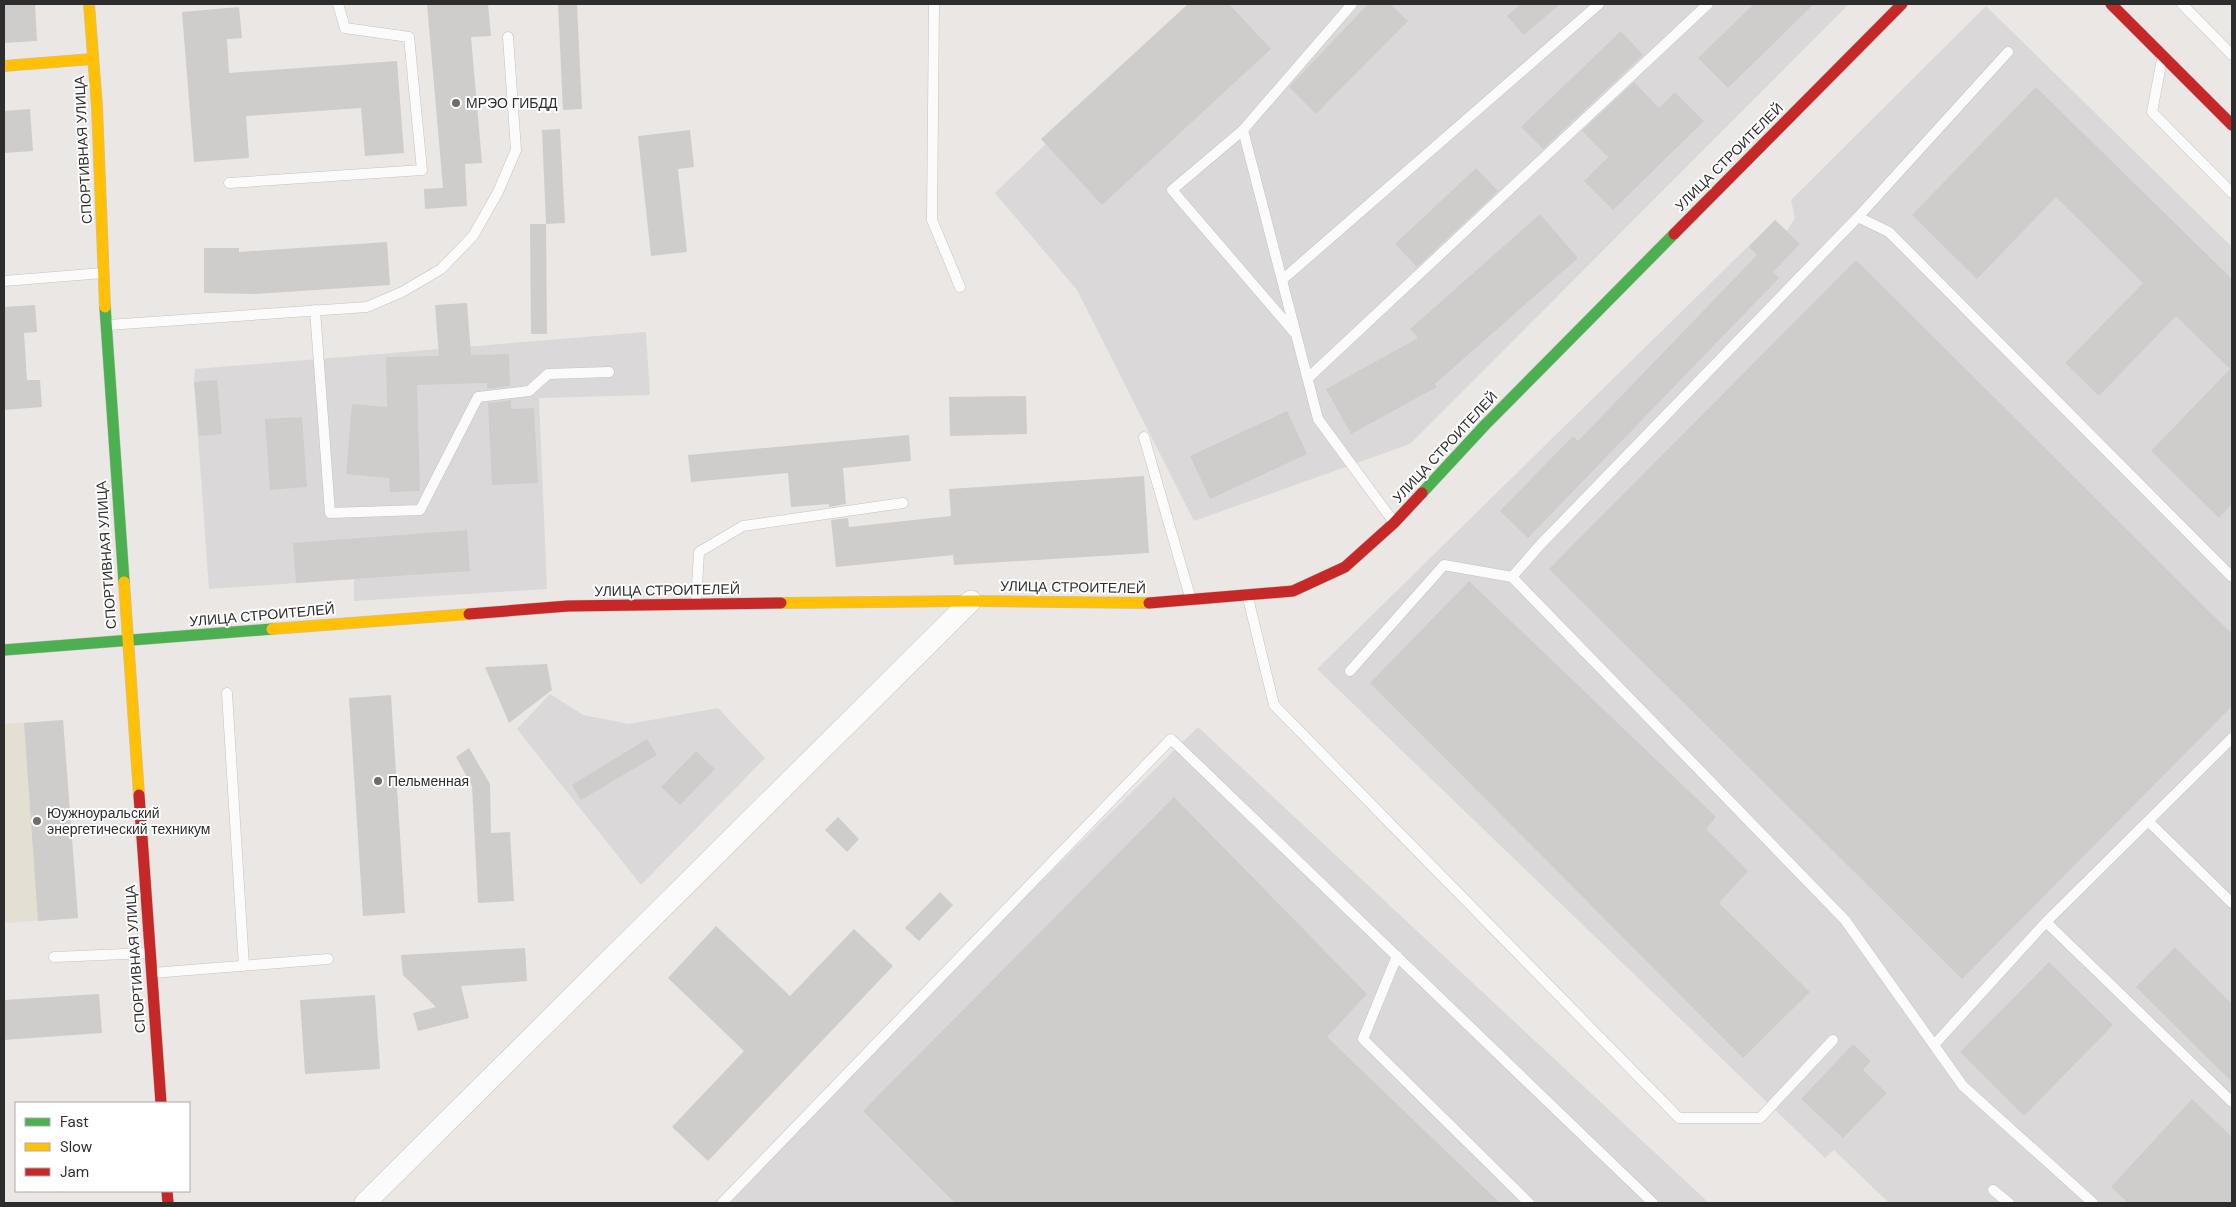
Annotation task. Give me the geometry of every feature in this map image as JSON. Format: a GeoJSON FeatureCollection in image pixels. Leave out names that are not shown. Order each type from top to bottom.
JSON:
{"type":"FeatureCollection","features":[{"type":"Feature","properties":{"kind":"street","name":"СПОРТИВНАЯ УЛИЦА"},"geometry":{"type":"LineString","coordinates":[[89,4],[97,107],[106,325],[161,1102]]}},
{"type":"Feature","properties":{"kind":"street","name":"УЛИЦА СТРОИТЕЛЕЙ"},"geometry":{"type":"LineString","coordinates":[[4,650],[568,606],[971,601],[1130,604],[1191,601],[1293,591],[1345,568],[1394,523],[1485,425],[1902,4]]}},
{"type":"Feature","properties":{"kind":"street"},"geometry":{"type":"LineString","coordinates":[[2111,4],[2232,125]]}},
{"type":"Feature","properties":{"kind":"street"},"geometry":{"type":"LineString","coordinates":[[4,66],[92,59]]}},
{"type":"Feature","properties":{"kind":"street"},"geometry":{"type":"LineString","coordinates":[[365,1203],[971,601]]}},
{"type":"Feature","properties":{"kind":"lane"},"geometry":{"type":"LineString","coordinates":[[229,183],[422,170],[409,37],[345,28],[338,4]]}},
{"type":"Feature","properties":{"kind":"lane"},"geometry":{"type":"LineString","coordinates":[[934,4],[932,220],[960,287]]}},
{"type":"Feature","properties":{"kind":"lane"},"geometry":{"type":"LineString","coordinates":[[1296,335],[1172,190],[1243,130],[1352,4]]}},
{"type":"Feature","properties":{"kind":"lane"},"geometry":{"type":"LineString","coordinates":[[1282,280],[1599,4]]}},
{"type":"Feature","properties":{"kind":"lane"},"geometry":{"type":"LineString","coordinates":[[1308,378],[1708,4]]}},
{"type":"Feature","properties":{"kind":"lane"},"geometry":{"type":"LineString","coordinates":[[2182,4],[2232,55]]}},
{"type":"Feature","properties":{"kind":"lane"},"geometry":{"type":"LineString","coordinates":[[106,325],[368,307],[402,292],[441,269],[473,236],[498,192],[516,150],[508,37]]}},
{"type":"Feature","properties":{"kind":"lane"},"geometry":{"type":"LineString","coordinates":[[1512,578],[1540,545],[1858,217],[2008,52]]}},
{"type":"Feature","properties":{"kind":"lane"},"geometry":{"type":"LineString","coordinates":[[2162,55],[2152,112],[2232,193]]}},
{"type":"Feature","properties":{"kind":"lane"},"geometry":{"type":"LineString","coordinates":[[1243,130],[1318,419],[1394,523]]}},
{"type":"Feature","properties":{"kind":"lane"},"geometry":{"type":"LineString","coordinates":[[1858,217],[1889,232],[2232,577]]}},
{"type":"Feature","properties":{"kind":"lane"},"geometry":{"type":"LineString","coordinates":[[4,281],[104,272]]}},
{"type":"Feature","properties":{"kind":"lane"},"geometry":{"type":"LineString","coordinates":[[315,310],[330,513],[420,510],[478,397],[529,391],[548,374],[609,372]]}},
{"type":"Feature","properties":{"kind":"lane"},"geometry":{"type":"LineString","coordinates":[[1144,437],[1191,601]]}},
{"type":"Feature","properties":{"kind":"lane"},"geometry":{"type":"LineString","coordinates":[[696,604],[699,552],[743,526],[903,503]]}},
{"type":"Feature","properties":{"kind":"lane"},"geometry":{"type":"LineString","coordinates":[[1350,671],[1444,565],[1512,578],[1845,920],[1964,1086],[2093,1203]]}},
{"type":"Feature","properties":{"kind":"lane"},"geometry":{"type":"LineString","coordinates":[[1248,596],[1274,705],[1679,1118],[1760,1118],[1833,1040]]}},
{"type":"Feature","properties":{"kind":"lane"},"geometry":{"type":"LineString","coordinates":[[227,693],[244,966]]}},
{"type":"Feature","properties":{"kind":"lane"},"geometry":{"type":"LineString","coordinates":[[1934,1045],[2046,922],[2232,738]]}},
{"type":"Feature","properties":{"kind":"lane"},"geometry":{"type":"LineString","coordinates":[[722,1203],[1171,739],[1653,1203]]}},
{"type":"Feature","properties":{"kind":"lane"},"geometry":{"type":"LineString","coordinates":[[2148,821],[2232,904]]}},
{"type":"Feature","properties":{"kind":"lane"},"geometry":{"type":"LineString","coordinates":[[2046,922],[2232,1102]]}},
{"type":"Feature","properties":{"kind":"lane"},"geometry":{"type":"LineString","coordinates":[[54,957],[150,953]]}},
{"type":"Feature","properties":{"kind":"lane"},"geometry":{"type":"LineString","coordinates":[[1397,956],[1363,1039],[1529,1203]]}},
{"type":"Feature","properties":{"kind":"lane"},"geometry":{"type":"LineString","coordinates":[[151,973],[328,959]]}},
{"type":"Feature","properties":{"kind":"lane"},"geometry":{"type":"LineString","coordinates":[[1993,1190],[2009,1203]]}},
{"type":"Feature","properties":{"kind":"shaded area"},"geometry":{"type":"Polygon","coordinates":[[[1191,4],[1849,4],[1410,444],[1194,521],[1077,290],[995,193],[1191,4]]]}},
{"type":"Feature","properties":{"kind":"shaded area"},"geometry":{"type":"Polygon","coordinates":[[[1986,6],[2232,247],[2232,1203],[1889,1203],[1834,1150],[1825,1158],[1317,669],[1775,220],[1787,231],[1795,218],[1791,200],[1986,6]]]}},
{"type":"Feature","properties":{"kind":"shaded area"},"geometry":{"type":"Polygon","coordinates":[[[646,332],[650,395],[539,398],[547,589],[354,601],[354,579],[209,589],[194,382],[195,369],[646,332]]]}},
{"type":"Feature","properties":{"kind":"shaded area"},"geometry":{"type":"Polygon","coordinates":[[[550,694],[583,715],[629,724],[718,708],[765,758],[641,885],[517,729],[550,694]]]}},
{"type":"Feature","properties":{"kind":"shaded area","name":"Юужноуральский энергетический техникум"},"geometry":{"type":"Polygon","coordinates":[[[63,720],[78,918],[4,923],[4,724],[63,720]]]}},
{"type":"Feature","properties":{"kind":"shaded area"},"geometry":{"type":"Polygon","coordinates":[[[1198,727],[1709,1203],[714,1203],[1198,727]]]}},
{"type":"Feature","properties":{"kind":"building"},"geometry":{"type":"Polygon","coordinates":[[[4,4],[35,4],[37,41],[4,43],[4,4]]]}},
{"type":"Feature","properties":{"kind":"building","name":"МРЭО ГИБДД"},"geometry":{"type":"Polygon","coordinates":[[[427,4],[488,4],[491,36],[471,37],[482,163],[465,164],[467,206],[425,209],[424,189],[443,188],[427,4]]]}},
{"type":"Feature","properties":{"kind":"building"},"geometry":{"type":"Polygon","coordinates":[[[558,4],[577,4],[582,109],[563,110],[558,4]]]}},
{"type":"Feature","properties":{"kind":"building"},"geometry":{"type":"Polygon","coordinates":[[[1188,4],[1229,4],[1271,49],[1102,205],[1041,139],[1188,4]]]}},
{"type":"Feature","properties":{"kind":"building"},"geometry":{"type":"Polygon","coordinates":[[[1368,4],[1390,4],[1408,21],[1316,114],[1289,87],[1368,4]]]}},
{"type":"Feature","properties":{"kind":"building"},"geometry":{"type":"Polygon","coordinates":[[[1521,4],[1560,4],[1524,35],[1507,16],[1521,4]]]}},
{"type":"Feature","properties":{"kind":"building"},"geometry":{"type":"Polygon","coordinates":[[[1754,4],[1814,4],[1728,88],[1698,58],[1754,4]]]}},
{"type":"Feature","properties":{"kind":"building"},"geometry":{"type":"Polygon","coordinates":[[[239,7],[242,38],[227,39],[229,73],[397,61],[404,153],[365,156],[361,108],[246,116],[249,158],[194,162],[182,12],[239,7]]]}},
{"type":"Feature","properties":{"kind":"building"},"geometry":{"type":"Polygon","coordinates":[[[1621,31],[1643,55],[1543,149],[1521,127],[1621,31]]]}},
{"type":"Feature","properties":{"kind":"building"},"geometry":{"type":"Polygon","coordinates":[[[1634,82],[1659,108],[1675,92],[1704,121],[1613,210],[1584,181],[1608,157],[1582,131],[1634,82]]]}},
{"type":"Feature","properties":{"kind":"building"},"geometry":{"type":"Polygon","coordinates":[[[2036,87],[2232,279],[2232,504],[2219,518],[2151,451],[2230,369],[2176,316],[2099,396],[2065,363],[2143,283],[2056,197],[1977,279],[1912,215],[2036,87]]]}},
{"type":"Feature","properties":{"kind":"building"},"geometry":{"type":"Polygon","coordinates":[[[30,109],[33,151],[4,153],[4,111],[30,109]]]}},
{"type":"Feature","properties":{"kind":"building"},"geometry":{"type":"Polygon","coordinates":[[[560,129],[565,223],[546,224],[542,130],[560,129]]]}},
{"type":"Feature","properties":{"kind":"building"},"geometry":{"type":"Polygon","coordinates":[[[690,130],[694,167],[678,169],[687,252],[651,256],[638,136],[690,130]]]}},
{"type":"Feature","properties":{"kind":"building"},"geometry":{"type":"Polygon","coordinates":[[[1476,168],[1498,191],[1417,267],[1395,244],[1476,168]]]}},
{"type":"Feature","properties":{"kind":"building"},"geometry":{"type":"Polygon","coordinates":[[[1540,214],[1578,258],[1435,384],[1437,387],[1351,434],[1326,389],[1418,338],[1410,329],[1540,214]]]}},
{"type":"Feature","properties":{"kind":"building"},"geometry":{"type":"Polygon","coordinates":[[[1775,220],[1800,244],[1773,272],[1779,278],[1528,538],[1500,511],[1573,436],[1578,441],[1757,255],[1749,247],[1775,220]]]}},
{"type":"Feature","properties":{"kind":"building"},"geometry":{"type":"Polygon","coordinates":[[[530,224],[546,224],[547,334],[531,334],[530,224]]]}},
{"type":"Feature","properties":{"kind":"building"},"geometry":{"type":"Polygon","coordinates":[[[387,242],[390,285],[255,294],[204,293],[204,248],[239,248],[239,252],[387,242]]]}},
{"type":"Feature","properties":{"kind":"building"},"geometry":{"type":"Polygon","coordinates":[[[1856,260],[2232,634],[2232,706],[1962,979],[1549,569],[1856,260]]]}},
{"type":"Feature","properties":{"kind":"building"},"geometry":{"type":"Polygon","coordinates":[[[467,303],[471,355],[509,354],[510,386],[487,389],[487,383],[417,385],[420,491],[390,492],[389,478],[346,474],[352,404],[387,407],[386,357],[439,356],[435,305],[467,303]]]}},
{"type":"Feature","properties":{"kind":"building"},"geometry":{"type":"Polygon","coordinates":[[[35,305],[37,332],[24,333],[27,380],[40,380],[42,407],[4,410],[4,307],[35,305]]]}},
{"type":"Feature","properties":{"kind":"building"},"geometry":{"type":"Polygon","coordinates":[[[217,380],[222,434],[199,436],[194,382],[217,380]]]}},
{"type":"Feature","properties":{"kind":"building"},"geometry":{"type":"Polygon","coordinates":[[[1026,396],[1027,434],[950,436],[949,397],[1026,396]]]}},
{"type":"Feature","properties":{"kind":"building"},"geometry":{"type":"Polygon","coordinates":[[[511,400],[511,409],[534,408],[538,483],[492,485],[488,403],[511,400]]]}},
{"type":"Feature","properties":{"kind":"building"},"geometry":{"type":"Polygon","coordinates":[[[1287,411],[1307,454],[1210,499],[1190,456],[1287,411]]]}},
{"type":"Feature","properties":{"kind":"building"},"geometry":{"type":"Polygon","coordinates":[[[302,417],[307,487],[270,490],[265,419],[302,417]]]}},
{"type":"Feature","properties":{"kind":"building"},"geometry":{"type":"Polygon","coordinates":[[[909,435],[911,461],[843,468],[846,504],[829,507],[829,504],[791,507],[788,473],[691,482],[688,455],[909,435]]]}},
{"type":"Feature","properties":{"kind":"building"},"geometry":{"type":"Polygon","coordinates":[[[1144,476],[1149,553],[954,565],[953,555],[836,567],[831,520],[848,518],[849,527],[951,516],[949,489],[1144,476]]]}},
{"type":"Feature","properties":{"kind":"building"},"geometry":{"type":"Polygon","coordinates":[[[467,530],[470,571],[296,583],[293,543],[467,530]]]}},
{"type":"Feature","properties":{"kind":"building"},"geometry":{"type":"Polygon","coordinates":[[[1469,581],[1716,817],[1706,829],[1748,871],[1719,903],[1810,992],[1743,1058],[1370,683],[1469,581]]]}},
{"type":"Feature","properties":{"kind":"building"},"geometry":{"type":"Polygon","coordinates":[[[547,664],[552,690],[509,723],[485,667],[547,664]]]}},
{"type":"Feature","properties":{"kind":"building"},"geometry":{"type":"Polygon","coordinates":[[[391,695],[405,913],[363,916],[349,698],[391,695]]]}},
{"type":"Feature","properties":{"kind":"building"},"geometry":{"type":"Polygon","coordinates":[[[63,720],[78,918],[38,921],[24,723],[63,720]]]}},
{"type":"Feature","properties":{"kind":"building"},"geometry":{"type":"Polygon","coordinates":[[[647,739],[657,755],[581,800],[572,785],[647,739]]]}},
{"type":"Feature","properties":{"kind":"building"},"geometry":{"type":"Polygon","coordinates":[[[469,748],[490,784],[491,833],[510,832],[514,901],[478,903],[472,786],[456,757],[469,748]]]}},
{"type":"Feature","properties":{"kind":"building"},"geometry":{"type":"Polygon","coordinates":[[[696,751],[715,769],[680,805],[661,787],[696,751]]]}},
{"type":"Feature","properties":{"kind":"building"},"geometry":{"type":"Polygon","coordinates":[[[1174,797],[1367,994],[1327,1037],[1500,1203],[955,1203],[863,1111],[1174,797]]]}},
{"type":"Feature","properties":{"kind":"building"},"geometry":{"type":"Polygon","coordinates":[[[838,817],[859,839],[847,852],[825,830],[838,817]]]}},
{"type":"Feature","properties":{"kind":"building"},"geometry":{"type":"Polygon","coordinates":[[[940,892],[953,905],[919,941],[905,928],[940,892]]]}},
{"type":"Feature","properties":{"kind":"building"},"geometry":{"type":"Polygon","coordinates":[[[716,926],[790,996],[854,929],[893,966],[708,1161],[672,1127],[744,1051],[668,978],[716,926]]]}},
{"type":"Feature","properties":{"kind":"building"},"geometry":{"type":"Polygon","coordinates":[[[2175,947],[2232,1004],[2232,1082],[2136,987],[2175,947]]]}},
{"type":"Feature","properties":{"kind":"building"},"geometry":{"type":"Polygon","coordinates":[[[525,948],[527,981],[461,986],[469,1018],[418,1031],[413,1013],[436,1007],[403,975],[401,955],[525,948]]]}},
{"type":"Feature","properties":{"kind":"building"},"geometry":{"type":"Polygon","coordinates":[[[2049,962],[2113,1025],[2024,1116],[1960,1052],[2049,962]]]}},
{"type":"Feature","properties":{"kind":"building"},"geometry":{"type":"Polygon","coordinates":[[[99,994],[102,1033],[4,1040],[4,1000],[99,994]]]}},
{"type":"Feature","properties":{"kind":"building"},"geometry":{"type":"Polygon","coordinates":[[[375,995],[380,1069],[305,1074],[300,1000],[375,995]]]}},
{"type":"Feature","properties":{"kind":"building"},"geometry":{"type":"Polygon","coordinates":[[[1853,1044],[1871,1061],[1863,1070],[1887,1093],[1843,1138],[1801,1099],[1853,1044]]]}},
{"type":"Feature","properties":{"kind":"building"},"geometry":{"type":"Polygon","coordinates":[[[2192,1099],[2232,1137],[2232,1203],[2128,1203],[2111,1187],[2192,1099]]]}},
{"type":"Feature","properties":{"kind":"traffic: fast"},"geometry":{"type":"LineString","coordinates":[[1422,493],[1485,425],[1674,234]]}},
{"type":"Feature","properties":{"kind":"traffic: fast"},"geometry":{"type":"LineString","coordinates":[[105,307],[124,582]]}},
{"type":"Feature","properties":{"kind":"traffic: fast"},"geometry":{"type":"LineString","coordinates":[[4,650],[272,629]]}},
{"type":"Feature","properties":{"kind":"traffic: slow"},"geometry":{"type":"LineString","coordinates":[[89,4],[97,107],[105,307]]}},
{"type":"Feature","properties":{"kind":"traffic: slow"},"geometry":{"type":"LineString","coordinates":[[4,66],[92,59]]}},
{"type":"Feature","properties":{"kind":"traffic: slow"},"geometry":{"type":"LineString","coordinates":[[124,582],[139,795]]}},
{"type":"Feature","properties":{"kind":"traffic: slow"},"geometry":{"type":"LineString","coordinates":[[781,603],[971,601],[1149,603]]}},
{"type":"Feature","properties":{"kind":"traffic: slow"},"geometry":{"type":"LineString","coordinates":[[272,629],[469,614]]}},
{"type":"Feature","properties":{"kind":"traffic: jam"},"geometry":{"type":"LineString","coordinates":[[1674,234],[1902,4]]}},
{"type":"Feature","properties":{"kind":"traffic: jam"},"geometry":{"type":"LineString","coordinates":[[2111,4],[2232,125]]}},
{"type":"Feature","properties":{"kind":"traffic: jam"},"geometry":{"type":"LineString","coordinates":[[1149,603],[1293,591],[1345,567],[1394,523],[1422,493]]}},
{"type":"Feature","properties":{"kind":"traffic: jam"},"geometry":{"type":"LineString","coordinates":[[469,614],[568,606],[781,603]]}},
{"type":"Feature","properties":{"kind":"traffic: jam"},"geometry":{"type":"LineString","coordinates":[[139,795],[161,1102]]}},
{"type":"Feature","properties":{"kind":"traffic: jam"},"geometry":{"type":"LineString","coordinates":[[167,1192],[168,1203]]}},
{"type":"Feature","properties":{"kind":"place","name":"МРЭО ГИБДД"},"geometry":{"type":"Point","coordinates":[456,103]}},
{"type":"Feature","properties":{"kind":"place","name":"Пельменная"},"geometry":{"type":"Point","coordinates":[378,781]}},
{"type":"Feature","properties":{"kind":"place","name":"Юужноуральский энергетический техникум"},"geometry":{"type":"Point","coordinates":[37,821]}}]}
